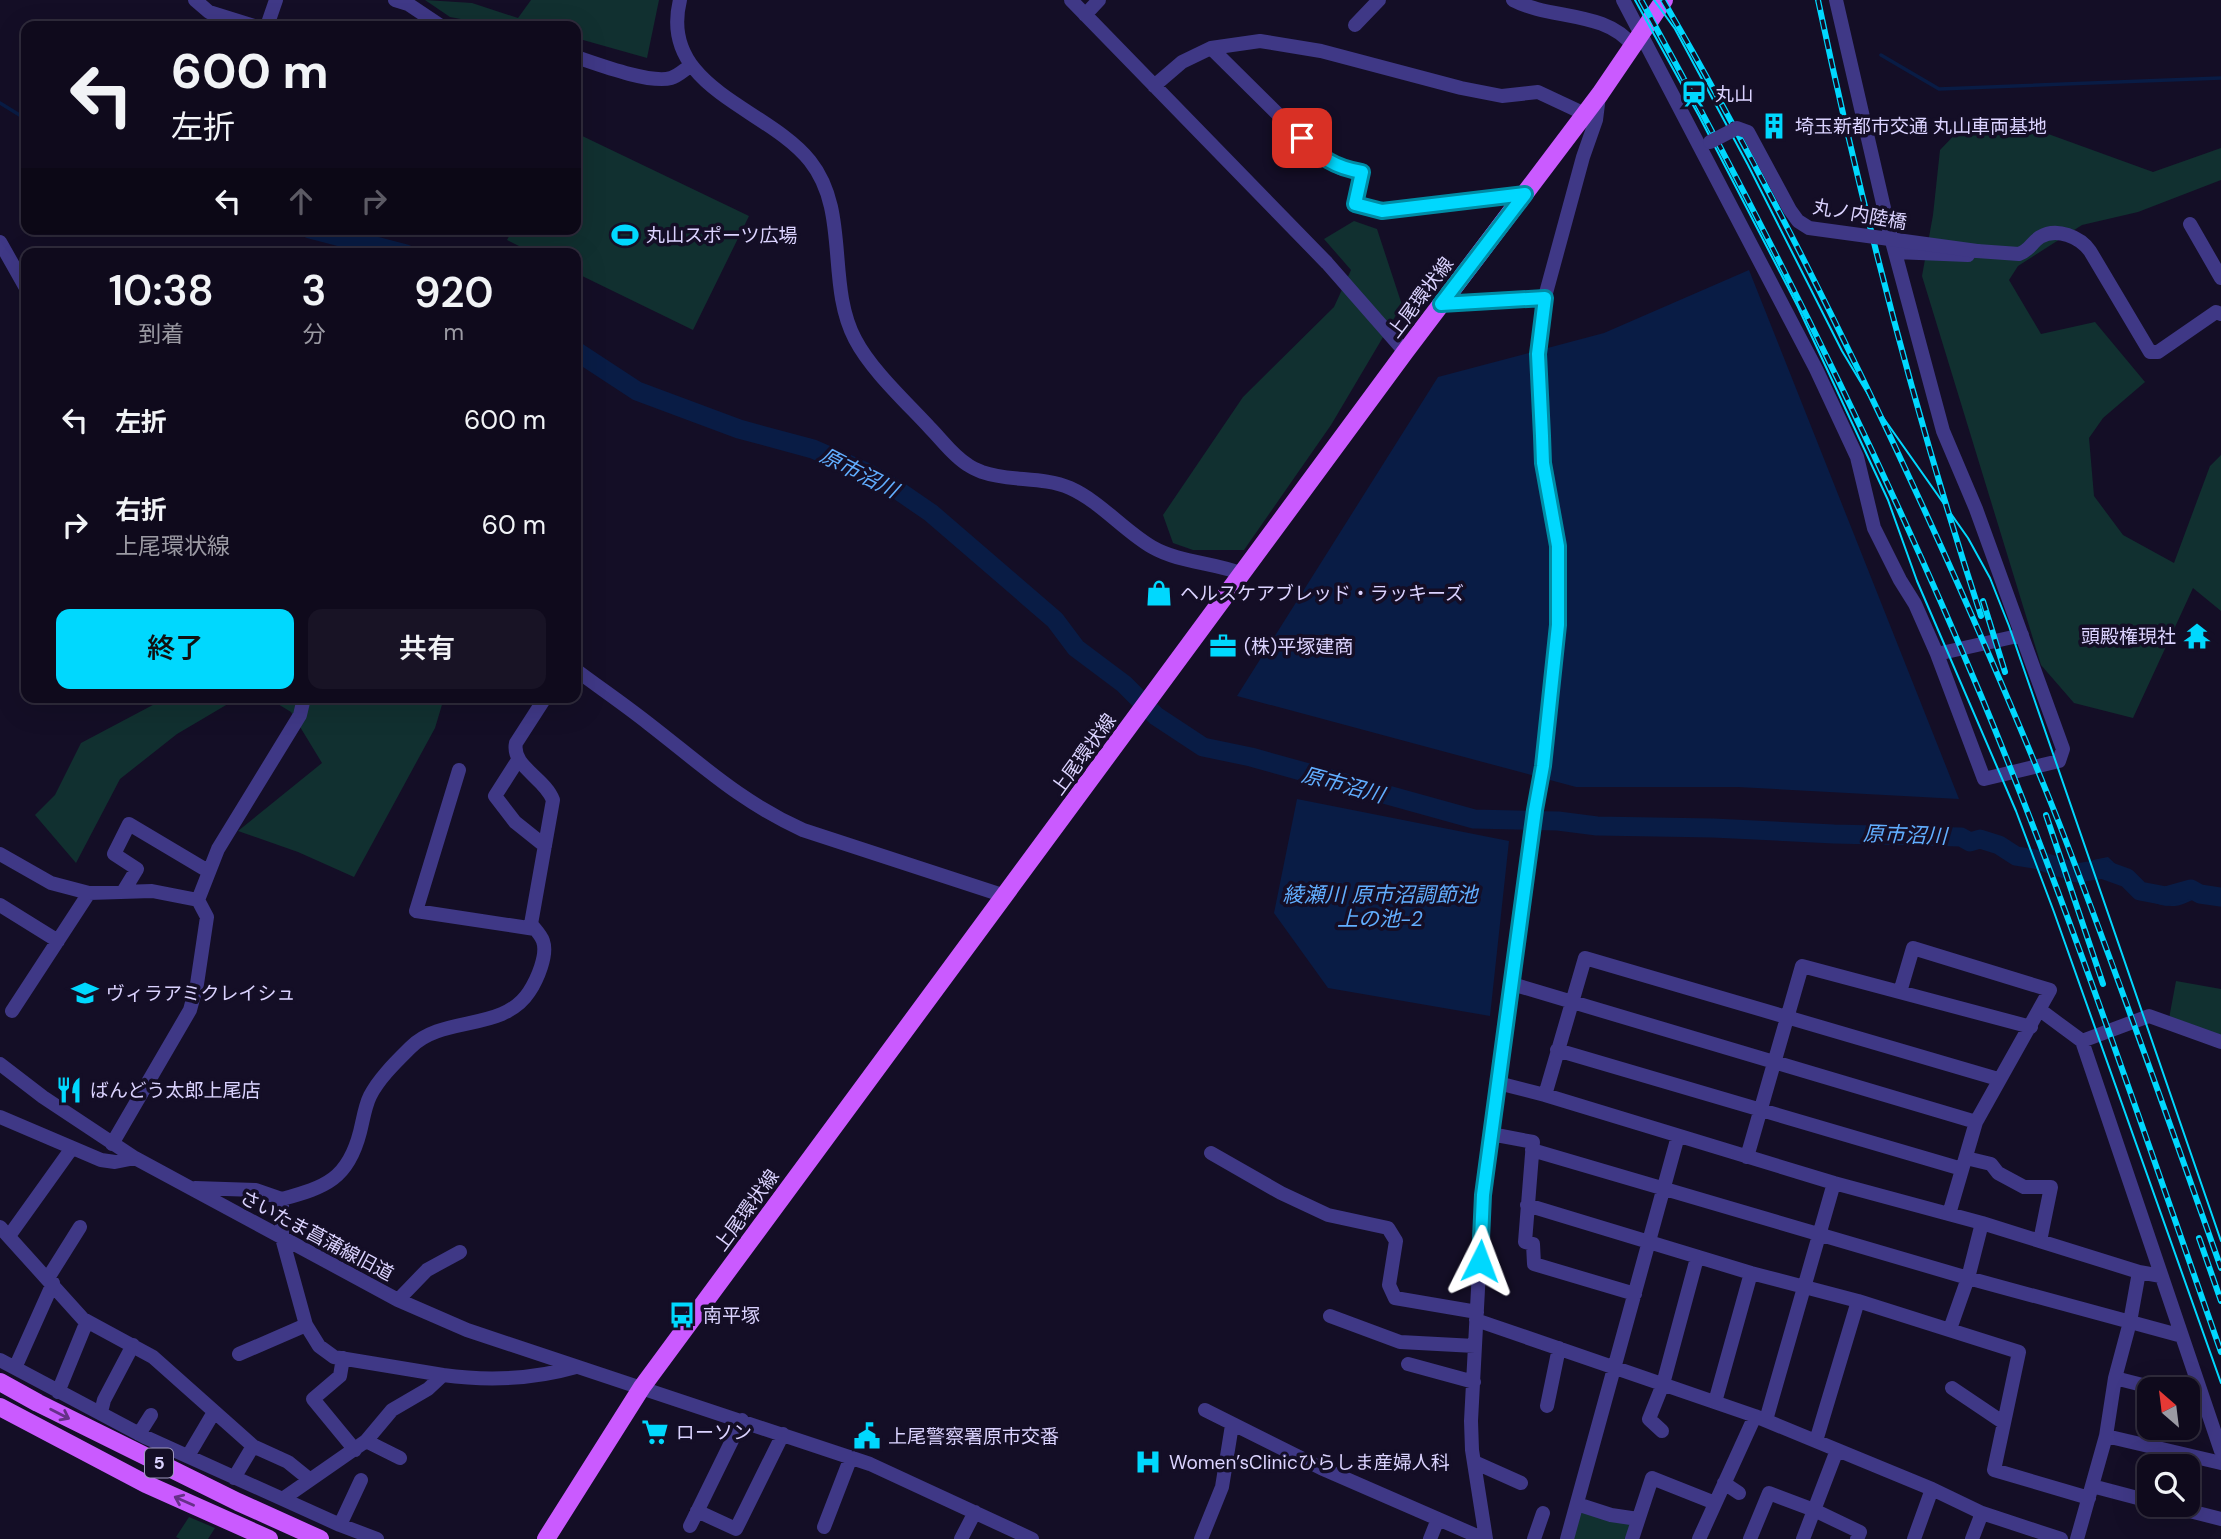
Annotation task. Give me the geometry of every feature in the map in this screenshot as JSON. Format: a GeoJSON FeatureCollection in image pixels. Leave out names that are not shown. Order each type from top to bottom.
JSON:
{"type":"FeatureCollection","features":[{"type":"Feature","properties":{"kind":"main road","name":"上尾環状線"},"geometry":{"type":"LineString","coordinates":[[546,1539],[642,1387],[1405,352],[1600,94],[1664,0]]}},
{"type":"Feature","properties":{"kind":"main road","name":"5"},"geometry":{"type":"LineString","coordinates":[[0,1382],[238,1503],[320,1539]]}},
{"type":"Feature","properties":{"kind":"main road","name":"5"},"geometry":{"type":"LineString","coordinates":[[0,1406],[146,1484],[269,1539]]}},
{"type":"Feature","properties":{"kind":"main road"},"geometry":{"type":"LineString","coordinates":[[230,1521],[239,1519],[242,1514],[238,1503]]}},
{"type":"Feature","properties":{"kind":"main road"},"geometry":{"type":"LineString","coordinates":[[249,1530],[247,1518],[256,1511]]}},
{"type":"Feature","properties":{"kind":"street"},"geometry":{"type":"LineString","coordinates":[[195,0],[209,12],[238,21]]}},
{"type":"Feature","properties":{"kind":"street"},"geometry":{"type":"LineString","coordinates":[[269,21],[276,0]]}},
{"type":"Feature","properties":{"kind":"street"},"geometry":{"type":"LineString","coordinates":[[395,0],[408,4],[434,21]]}},
{"type":"Feature","properties":{"kind":"street"},"geometry":{"type":"LineString","coordinates":[[680,0],[678,36],[690,66],[710,86],[788,140],[813,164],[829,196],[841,299],[855,339],[880,372],[953,452],[968,465],[982,472],[1003,478],[1065,486],[1081,494],[1153,547],[1171,555],[1226,567],[1243,574]]}},
{"type":"Feature","properties":{"kind":"street"},"geometry":{"type":"LineString","coordinates":[[1071,0],[1327,263],[1405,352]]}},
{"type":"Feature","properties":{"kind":"street"},"geometry":{"type":"LineString","coordinates":[[1085,15],[1099,0]]}},
{"type":"Feature","properties":{"kind":"street"},"geometry":{"type":"LineString","coordinates":[[1355,25],[1379,0]]}},
{"type":"Feature","properties":{"kind":"street"},"geometry":{"type":"LineString","coordinates":[[1513,0],[1548,13],[1606,24],[1637,41]]}},
{"type":"Feature","properties":{"kind":"street"},"geometry":{"type":"LineString","coordinates":[[1623,0],[1637,41],[1705,145],[1852,445],[1874,528],[1915,604],[1937,653],[1984,779],[2059,761],[2063,749],[1976,509],[1945,439],[1890,234],[1836,0]]}},
{"type":"Feature","properties":{"kind":"street"},"geometry":{"type":"LineString","coordinates":[[1154,86],[1182,62],[1211,48],[1260,41],[1321,51],[1461,88],[1502,96],[1538,92],[1585,114]]}},
{"type":"Feature","properties":{"kind":"street"},"geometry":{"type":"LineString","coordinates":[[1211,48],[1320,156],[1340,168],[1362,172],[1355,204],[1382,211],[1525,194]]}},
{"type":"Feature","properties":{"kind":"street"},"geometry":{"type":"LineString","coordinates":[[581,59],[619,71],[658,79],[671,78],[690,66]]}},
{"type":"Feature","properties":{"kind":"street"},"geometry":{"type":"LineString","coordinates":[[1485,1539],[1471,1421],[1483,1195],[1543,766],[1558,625],[1558,546],[1543,463],[1538,354],[1545,298],[1583,157],[1596,120],[1600,94]]}},
{"type":"Feature","properties":{"kind":"street","name":"丸ノ内陸橋"},"geometry":{"type":"LineString","coordinates":[[1705,145],[1737,128],[1748,132],[1794,216],[1809,228],[1983,251]]}},
{"type":"Feature","properties":{"kind":"street"},"geometry":{"type":"LineString","coordinates":[[2190,224],[2221,278]]}},
{"type":"Feature","properties":{"kind":"street"},"geometry":{"type":"LineString","coordinates":[[1890,234],[1981,245],[1983,251]]}},
{"type":"Feature","properties":{"kind":"street"},"geometry":{"type":"LineString","coordinates":[[1895,252],[1978,256],[1983,251],[2019,254],[2046,234],[2062,234],[2079,239],[2090,251],[2150,352],[2158,352],[2216,312],[2221,314]]}},
{"type":"Feature","properties":{"kind":"street"},"geometry":{"type":"LineString","coordinates":[[0,242],[21,279]]}},
{"type":"Feature","properties":{"kind":"street"},"geometry":{"type":"LineString","coordinates":[[1441,304],[1545,298]]}},
{"type":"Feature","properties":{"kind":"street"},"geometry":{"type":"LineString","coordinates":[[1937,653],[2022,635]]}},
{"type":"Feature","properties":{"kind":"street"},"geometry":{"type":"LineString","coordinates":[[581,674],[649,723],[732,791],[776,818],[803,830],[1005,896]]}},
{"type":"Feature","properties":{"kind":"street"},"geometry":{"type":"LineString","coordinates":[[112,1144],[190,1010],[197,984],[207,917],[198,900],[208,871],[218,849],[300,715],[303,703]]}},
{"type":"Feature","properties":{"kind":"street"},"geometry":{"type":"LineString","coordinates":[[190,1188],[256,1190],[282,1199],[328,1184],[341,1174],[355,1150],[369,1097],[411,1047],[426,1034],[502,1015],[528,994],[545,949],[543,939],[531,924],[553,800],[549,789],[518,760],[514,751],[516,743],[542,703]]}},
{"type":"Feature","properties":{"kind":"street"},"geometry":{"type":"LineString","coordinates":[[518,760],[495,796],[515,822],[545,846]]}},
{"type":"Feature","properties":{"kind":"street"},"geometry":{"type":"LineString","coordinates":[[459,770],[416,911],[535,929]]}},
{"type":"Feature","properties":{"kind":"street"},"geometry":{"type":"LineString","coordinates":[[123,892],[137,869],[114,854],[129,824],[208,871]]}},
{"type":"Feature","properties":{"kind":"street"},"geometry":{"type":"LineString","coordinates":[[0,854],[51,883],[89,893],[152,891],[198,900]]}},
{"type":"Feature","properties":{"kind":"street"},"geometry":{"type":"LineString","coordinates":[[12,1011],[89,893]]}},
{"type":"Feature","properties":{"kind":"street"},"geometry":{"type":"LineString","coordinates":[[0,905],[58,941]]}},
{"type":"Feature","properties":{"kind":"street"},"geometry":{"type":"LineString","coordinates":[[1900,992],[1913,948],[2050,990],[1976,1122],[1949,1214]]}},
{"type":"Feature","properties":{"kind":"street"},"geometry":{"type":"LineString","coordinates":[[1545,1095],[1585,958],[1998,1079]]}},
{"type":"Feature","properties":{"kind":"street"},"geometry":{"type":"LineString","coordinates":[[1747,1157],[1802,965],[2031,1027]]}},
{"type":"Feature","properties":{"kind":"street"},"geometry":{"type":"LineString","coordinates":[[1512,984],[1976,1122]]}},
{"type":"Feature","properties":{"kind":"street"},"geometry":{"type":"LineString","coordinates":[[2040,1010],[2082,1041],[2221,1451]]}},
{"type":"Feature","properties":{"kind":"street"},"geometry":{"type":"LineString","coordinates":[[2082,1041],[2149,1017],[2221,1042]]}},
{"type":"Feature","properties":{"kind":"street"},"geometry":{"type":"LineString","coordinates":[[1557,1050],[1761,1109],[1964,1163],[1991,1164],[1998,1173],[2024,1187],[2051,1187],[2040,1241]]}},
{"type":"Feature","properties":{"kind":"street","name":"さいたま菖蒲線旧道"},"geometry":{"type":"LineString","coordinates":[[0,1064],[43,1097],[135,1158],[398,1300],[467,1330],[851,1457],[975,1513],[1009,1534],[1032,1539]]}},
{"type":"Feature","properties":{"kind":"street"},"geometry":{"type":"LineString","coordinates":[[1498,1083],[1834,1183],[1982,1223],[2138,1272],[2161,1276]]}},
{"type":"Feature","properties":{"kind":"street"},"geometry":{"type":"LineString","coordinates":[[0,1117],[101,1160],[115,1162],[135,1158]]}},
{"type":"Feature","properties":{"kind":"street"},"geometry":{"type":"LineString","coordinates":[[1491,1134],[1533,1142],[1525,1242],[1533,1244],[1534,1264],[1635,1294]]}},
{"type":"Feature","properties":{"kind":"street"},"geometry":{"type":"LineString","coordinates":[[1567,1539],[1678,1136]]}},
{"type":"Feature","properties":{"kind":"street"},"geometry":{"type":"LineString","coordinates":[[72,1148],[4,1231],[87,1321],[153,1357],[253,1446],[288,1462],[309,1479]]}},
{"type":"Feature","properties":{"kind":"street"},"geometry":{"type":"LineString","coordinates":[[1532,1150],[1968,1278],[2182,1336]]}},
{"type":"Feature","properties":{"kind":"street"},"geometry":{"type":"LineString","coordinates":[[1211,1153],[1281,1193],[1328,1215],[1388,1228],[1396,1241],[1389,1285],[1395,1298],[1476,1316],[1760,1418],[1932,1489],[1982,1513],[2061,1539]]}},
{"type":"Feature","properties":{"kind":"street"},"geometry":{"type":"LineString","coordinates":[[1699,1539],[1724,1483],[1760,1418],[1806,1287],[1834,1183]]}},
{"type":"Feature","properties":{"kind":"street"},"geometry":{"type":"LineString","coordinates":[[282,1199],[282,1238],[306,1325],[319,1346],[334,1357],[477,1380],[556,1373],[576,1367]]}},
{"type":"Feature","properties":{"kind":"street"},"geometry":{"type":"LineString","coordinates":[[1527,1205],[1697,1258],[1858,1301],[2019,1352],[1994,1470],[2090,1492],[2137,1499]]}},
{"type":"Feature","properties":{"kind":"street"},"geometry":{"type":"LineString","coordinates":[[1950,1329],[1968,1278],[1982,1223]]}},
{"type":"Feature","properties":{"kind":"street"},"geometry":{"type":"LineString","coordinates":[[15,1368],[50,1281],[80,1227]]}},
{"type":"Feature","properties":{"kind":"street"},"geometry":{"type":"LineString","coordinates":[[398,1300],[427,1270],[460,1252]]}},
{"type":"Feature","properties":{"kind":"street"},"geometry":{"type":"LineString","coordinates":[[1662,1431],[1649,1419],[1663,1384],[1697,1258]]}},
{"type":"Feature","properties":{"kind":"street"},"geometry":{"type":"LineString","coordinates":[[2077,1539],[2106,1436],[2115,1378],[2130,1322],[2138,1272]]}},
{"type":"Feature","properties":{"kind":"street"},"geometry":{"type":"LineString","coordinates":[[1715,1402],[1751,1273]]}},
{"type":"Feature","properties":{"kind":"street"},"geometry":{"type":"LineString","coordinates":[[1816,1441],[1858,1301]]}},
{"type":"Feature","properties":{"kind":"street"},"geometry":{"type":"LineString","coordinates":[[1330,1316],[1400,1342],[1475,1346]]}},
{"type":"Feature","properties":{"kind":"street"},"geometry":{"type":"LineString","coordinates":[[58,1392],[87,1321]]}},
{"type":"Feature","properties":{"kind":"street"},"geometry":{"type":"LineString","coordinates":[[239,1354],[306,1325]]}},
{"type":"Feature","properties":{"kind":"street"},"geometry":{"type":"LineString","coordinates":[[101,1412],[104,1400],[133,1345]]}},
{"type":"Feature","properties":{"kind":"street"},"geometry":{"type":"LineString","coordinates":[[1547,1406],[1559,1348]]}},
{"type":"Feature","properties":{"kind":"street"},"geometry":{"type":"LineString","coordinates":[[343,1359],[340,1376],[313,1399],[360,1445],[400,1458]]}},
{"type":"Feature","properties":{"kind":"street"},"geometry":{"type":"LineString","coordinates":[[0,1360],[142,1436],[377,1539]]}},
{"type":"Feature","properties":{"kind":"street"},"geometry":{"type":"LineString","coordinates":[[1408,1364],[1474,1382]]}},
{"type":"Feature","properties":{"kind":"street"},"geometry":{"type":"LineString","coordinates":[[284,1499],[360,1445],[392,1410],[428,1388],[443,1375]]}},
{"type":"Feature","properties":{"kind":"street"},"geometry":{"type":"LineString","coordinates":[[2115,1378],[2137,1384]]}},
{"type":"Feature","properties":{"kind":"street"},"geometry":{"type":"LineString","coordinates":[[1952,1388],[2004,1423]]}},
{"type":"Feature","properties":{"kind":"street"},"geometry":{"type":"LineString","coordinates":[[1205,1410],[1321,1468],[1485,1539]]}},
{"type":"Feature","properties":{"kind":"street"},"geometry":{"type":"LineString","coordinates":[[188,1456],[214,1412]]}},
{"type":"Feature","properties":{"kind":"street"},"geometry":{"type":"LineString","coordinates":[[149,1459],[142,1436],[151,1415]]}},
{"type":"Feature","properties":{"kind":"street"},"geometry":{"type":"LineString","coordinates":[[690,1526],[743,1420]]}},
{"type":"Feature","properties":{"kind":"street"},"geometry":{"type":"LineString","coordinates":[[1201,1539],[1222,1487],[1232,1425]]}},
{"type":"Feature","properties":{"kind":"street"},"geometry":{"type":"LineString","coordinates":[[697,1511],[736,1529],[783,1434]]}},
{"type":"Feature","properties":{"kind":"street"},"geometry":{"type":"LineString","coordinates":[[2106,1436],[2221,1463]]}},
{"type":"Feature","properties":{"kind":"street"},"geometry":{"type":"LineString","coordinates":[[234,1478],[253,1446]]}},
{"type":"Feature","properties":{"kind":"street"},"geometry":{"type":"LineString","coordinates":[[1803,1539],[1837,1450]]}},
{"type":"Feature","properties":{"kind":"street"},"geometry":{"type":"LineString","coordinates":[[824,1527],[851,1457]]}},
{"type":"Feature","properties":{"kind":"street"},"geometry":{"type":"LineString","coordinates":[[1474,1462],[1521,1483]]}},
{"type":"Feature","properties":{"kind":"street"},"geometry":{"type":"LineString","coordinates":[[1632,1539],[1652,1478],[1715,1503]]}},
{"type":"Feature","properties":{"kind":"street"},"geometry":{"type":"LineString","coordinates":[[340,1525],[361,1480]]}},
{"type":"Feature","properties":{"kind":"street"},"geometry":{"type":"LineString","coordinates":[[1724,1483],[1739,1493]]}},
{"type":"Feature","properties":{"kind":"street"},"geometry":{"type":"LineString","coordinates":[[1914,1539],[1932,1489]]}},
{"type":"Feature","properties":{"kind":"street"},"geometry":{"type":"LineString","coordinates":[[1750,1539],[1769,1493],[1814,1510],[1860,1532],[1857,1539]]}},
{"type":"Feature","properties":{"kind":"street"},"geometry":{"type":"LineString","coordinates":[[1577,1504],[1611,1515],[1639,1518]]}},
{"type":"Feature","properties":{"kind":"street"},"geometry":{"type":"LineString","coordinates":[[961,1539],[975,1513]]}},
{"type":"Feature","properties":{"kind":"street"},"geometry":{"type":"LineString","coordinates":[[1534,1539],[1543,1513]]}},
{"type":"Feature","properties":{"kind":"street"},"geometry":{"type":"LineString","coordinates":[[1972,1539],[1982,1513]]}},
{"type":"Feature","properties":{"kind":"street"},"geometry":{"type":"LineString","coordinates":[[2200,1514],[2221,1519]]}},
{"type":"Feature","properties":{"kind":"street"},"geometry":{"type":"LineString","coordinates":[[1430,1539],[1438,1519]]}},
{"type":"Feature","properties":{"kind":"green space"},"geometry":{"type":"Polygon","coordinates":[[[425,0],[472,3],[518,18],[531,0],[659,0],[647,58],[581,39],[581,21],[471,21],[450,17],[425,0]]]}},
{"type":"Feature","properties":{"kind":"green space"},"geometry":{"type":"Polygon","coordinates":[[[1968,121],[2040,131],[2153,172],[2221,148],[2221,180],[2138,212],[2082,225],[2018,266],[2009,280],[2041,334],[2095,322],[2145,382],[2103,418],[2089,438],[2094,496],[2123,535],[2174,563],[2210,466],[2221,455],[2221,611],[2193,588],[2133,718],[2074,703],[2041,665],[1922,276],[1933,215],[1940,150],[1968,121]]]}},
{"type":"Feature","properties":{"kind":"green space","name":"丸山スポーツ広場"},"geometry":{"type":"Polygon","coordinates":[[[581,135],[749,216],[693,330],[581,275],[581,248],[523,248],[507,240],[510,235],[581,235],[581,135]]]}},
{"type":"Feature","properties":{"kind":"green space"},"geometry":{"type":"Polygon","coordinates":[[[1354,221],[1377,229],[1402,305],[1331,425],[1244,550],[1193,550],[1173,543],[1163,515],[1243,397],[1334,307],[1351,270],[1324,239],[1354,221]]]}},
{"type":"Feature","properties":{"kind":"green space"},"geometry":{"type":"Polygon","coordinates":[[[157,703],[230,703],[177,734],[120,779],[76,863],[35,815],[55,795],[81,743],[157,703]]]}},
{"type":"Feature","properties":{"kind":"green space"},"geometry":{"type":"Polygon","coordinates":[[[276,703],[442,703],[435,728],[354,877],[298,852],[238,831],[322,763],[291,712],[276,703]]]}},
{"type":"Feature","properties":{"kind":"green space"},"geometry":{"type":"Polygon","coordinates":[[[2176,981],[2221,989],[2221,1039],[2168,1024],[2176,981]]]}},
{"type":"Feature","properties":{"kind":"green space"},"geometry":{"type":"Polygon","coordinates":[[[1580,1512],[1632,1523],[1627,1539],[1571,1539],[1580,1512]]]}},
{"type":"Feature","properties":{"kind":"green space"},"geometry":{"type":"Polygon","coordinates":[[[189,1517],[215,1528],[208,1539],[176,1537],[189,1517]]]}},
{"type":"Feature","properties":{"kind":"water"},"geometry":{"type":"Polygon","coordinates":[[[1749,270],[1959,799],[1738,787],[1576,787],[1237,696],[1438,377],[1604,333],[1749,270]]]}},
{"type":"Feature","properties":{"kind":"water","name":"綾瀬川 原市沼調節池 上の池-2"},"geometry":{"type":"Polygon","coordinates":[[[1297,799],[1509,841],[1490,1016],[1328,988],[1274,913],[1297,799]]]}},
{"type":"Feature","properties":{"kind":"water"},"geometry":{"type":"Polygon","coordinates":[[[2108,857],[2152,899],[2179,899],[2206,888],[2221,889],[2221,903],[2202,896],[2175,906],[2165,906],[2138,894],[2107,868],[2086,876],[2081,870],[2093,860],[2108,857]]]}},
{"type":"Feature","properties":{"kind":"waterway"},"geometry":{"type":"LineString","coordinates":[[1881,55],[1939,89],[2221,78]]}},
{"type":"Feature","properties":{"kind":"waterway","name":"原市沼川"},"geometry":{"type":"LineString","coordinates":[[0,103],[21,116]]}},
{"type":"Feature","properties":{"kind":"waterway","name":"原市沼川"},"geometry":{"type":"LineString","coordinates":[[333,235],[383,248]]}},
{"type":"Feature","properties":{"kind":"waterway","name":"原市沼川"},"geometry":{"type":"LineString","coordinates":[[581,354],[637,391],[739,429],[813,449],[866,472],[899,491],[931,513],[1055,620],[1076,648],[1124,684],[1156,716],[1203,747],[1251,757],[1474,819],[1558,821],[1597,826],[1961,837],[1970,842],[1980,839],[1999,845],[2016,856],[2035,859],[2077,873],[2102,869],[2127,878],[2140,891],[2166,896],[2191,889],[2200,894],[2221,897]]}},
{"type":"Feature","properties":{"kind":"tram line"},"geometry":{"type":"LineString","coordinates":[[1635,0],[1699,116],[1798,307],[1888,500],[1917,581],[2016,811],[2221,1383]]}},
{"type":"Feature","properties":{"kind":"tram line"},"geometry":{"type":"LineString","coordinates":[[1654,0],[1675,29],[1748,165],[1842,351],[1875,406],[1968,538],[1990,578],[2009,626],[2221,1241]]}},
{"type":"Feature","properties":{"kind":"railway"},"geometry":{"type":"LineString","coordinates":[[1641,0],[1733,171],[1821,344],[1944,609],[2046,860],[2221,1352]]}},
{"type":"Feature","properties":{"kind":"railway"},"geometry":{"type":"LineString","coordinates":[[1663,0],[1739,135],[1811,273],[1879,412],[1974,620],[2080,878],[2221,1268]]}},
{"type":"Feature","properties":{"kind":"railway"},"geometry":{"type":"LineString","coordinates":[[1818,0],[1891,310],[1934,464],[1981,616]]}},
{"type":"Feature","properties":{"kind":"railway"},"geometry":{"type":"LineString","coordinates":[[1983,601],[2005,672]]}},
{"type":"Feature","properties":{"kind":"railway"},"geometry":{"type":"LineString","coordinates":[[2046,815],[2103,984]]}},
{"type":"Feature","properties":{"kind":"railway"},"geometry":{"type":"LineString","coordinates":[[2199,1238],[2221,1301]]}},
{"type":"Feature","properties":{"kind":"place","name":"丸山"},"geometry":{"type":"Point","coordinates":[1694,94]}},
{"type":"Feature","properties":{"kind":"place","name":"埼玉新都市交通 丸山車両基地"},"geometry":{"type":"Point","coordinates":[1774,126]}},
{"type":"Feature","properties":{"kind":"place","name":"丸山スポーツ広場"},"geometry":{"type":"Point","coordinates":[625,235]}},
{"type":"Feature","properties":{"kind":"place","name":"ヘルスケアブレッド・ラッキーズ"},"geometry":{"type":"Point","coordinates":[1159,593]}},
{"type":"Feature","properties":{"kind":"place","name":"頭殿権現社"},"geometry":{"type":"Point","coordinates":[2197,636]}},
{"type":"Feature","properties":{"kind":"place","name":"(株)平塚建商"},"geometry":{"type":"Point","coordinates":[1223,646]}},
{"type":"Feature","properties":{"kind":"place","name":"ヴィラアミクレイシュ"},"geometry":{"type":"Point","coordinates":[85,993]}},
{"type":"Feature","properties":{"kind":"place","name":"ばんどう太郎上尾店"},"geometry":{"type":"Point","coordinates":[69,1090]}},
{"type":"Feature","properties":{"kind":"place","name":"南平塚"},"geometry":{"type":"Point","coordinates":[682,1315]}},
{"type":"Feature","properties":{"kind":"place","name":"ローソン"},"geometry":{"type":"Point","coordinates":[655,1432]}},
{"type":"Feature","properties":{"kind":"place","name":"上尾警察署原市交番"},"geometry":{"type":"Point","coordinates":[867,1436]}},
{"type":"Feature","properties":{"kind":"place","name":"Women’sClinicひらしま産婦人科"},"geometry":{"type":"Point","coordinates":[1148,1462]}},
{"type":"Feature","properties":{"kind":"route"},"geometry":{"type":"LineString","coordinates":[[1302,138],[1320,156],[1340,168],[1362,172],[1355,204],[1382,211],[1525,194],[1441,304],[1545,298],[1538,354],[1543,463],[1558,546],[1558,625],[1543,766],[1483,1195],[1480,1261]]}}]}
